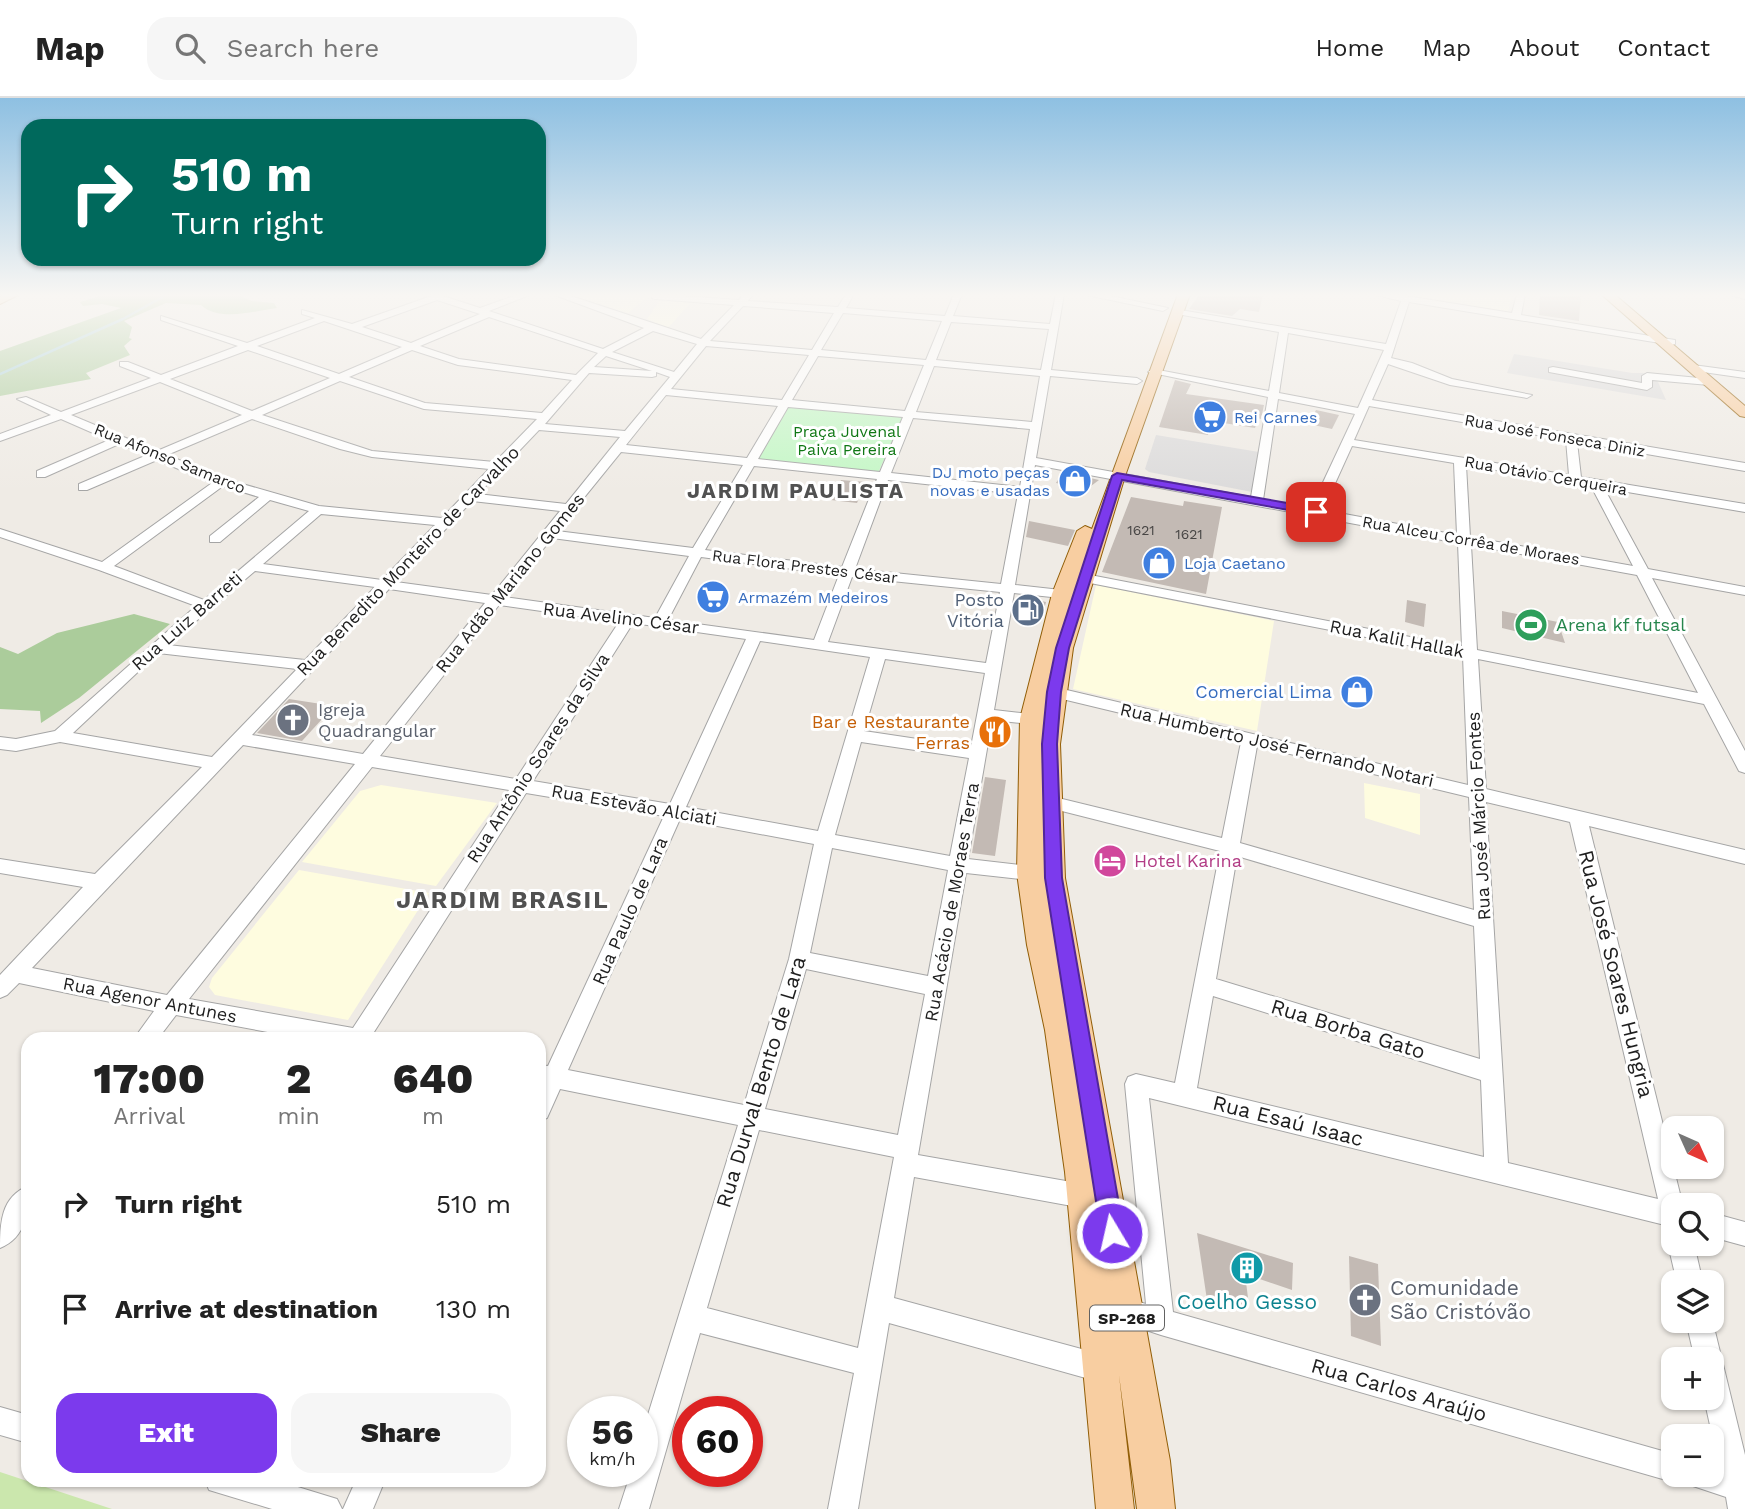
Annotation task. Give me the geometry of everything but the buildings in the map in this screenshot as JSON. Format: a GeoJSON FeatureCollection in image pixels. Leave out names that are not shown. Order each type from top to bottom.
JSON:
{"type":"FeatureCollection","features":[{"type":"Feature","properties":{"kind":"main road","name":"SP-268"},"geometry":{"type":"LineString","coordinates":[[1145,376],[1148,360]]}},
{"type":"Feature","properties":{"kind":"main road","name":"SP-268"},"geometry":{"type":"LineString","coordinates":[[1150,360],[1112,475],[1063,648],[1054,692],[1049,744],[1054,878],[1156,1509]]}},
{"type":"Feature","properties":{"kind":"main road"},"geometry":{"type":"LineString","coordinates":[[1682,360],[1745,403]]}},
{"type":"Feature","properties":{"kind":"main road"},"geometry":{"type":"LineString","coordinates":[[1691,360],[1745,414]]}},
{"type":"Feature","properties":{"kind":"main road","name":"SP-268"},"geometry":{"type":"LineString","coordinates":[[1112,475],[1061,594],[1030,719],[1029,873],[1040,945],[1059,1030],[1083,1196],[1115,1509]]}},
{"type":"Feature","properties":{"kind":"street"},"geometry":{"type":"LineString","coordinates":[[0,438],[210,360]]}},
{"type":"Feature","properties":{"kind":"street"},"geometry":{"type":"LineString","coordinates":[[287,360],[424,406],[630,435]]}},
{"type":"Feature","properties":{"kind":"street"},"geometry":{"type":"LineString","coordinates":[[83,487],[377,360]]}},
{"type":"Feature","properties":{"kind":"street"},"geometry":{"type":"LineString","coordinates":[[454,360],[474,366],[582,374],[652,371]]}},
{"type":"Feature","properties":{"kind":"street","name":"Rua Benedito Monteiro de Carvalho"},"geometry":{"type":"LineString","coordinates":[[0,989],[597,360]]}},
{"type":"Feature","properties":{"kind":"street"},"geometry":{"type":"LineString","coordinates":[[626,360],[652,371],[677,376]]}},
{"type":"Feature","properties":{"kind":"street","name":"Rua Adão Mariano Gomes"},"geometry":{"type":"LineString","coordinates":[[150,1032],[690,360]]}},
{"type":"Feature","properties":{"kind":"street"},"geometry":{"type":"LineString","coordinates":[[660,622],[811,360]]}},
{"type":"Feature","properties":{"kind":"street","name":"Rua José Fonseca Diniz"},"geometry":{"type":"LineString","coordinates":[[897,360],[1046,373],[1145,376],[1571,437],[1745,467]]}},
{"type":"Feature","properties":{"kind":"street"},"geometry":{"type":"LineString","coordinates":[[820,644],[931,360]]}},
{"type":"Feature","properties":{"kind":"street","name":"Rua Acácio de Moraes Terra"},"geometry":{"type":"LineString","coordinates":[[843,1509],[1049,360]]}},
{"type":"Feature","properties":{"kind":"street"},"geometry":{"type":"LineString","coordinates":[[1257,500],[1279,360]]}},
{"type":"Feature","properties":{"kind":"street"},"geometry":{"type":"LineString","coordinates":[[1316,512],[1384,360]]}},
{"type":"Feature","properties":{"kind":"street"},"geometry":{"type":"LineString","coordinates":[[1398,360],[1450,382],[1527,395]]}},
{"type":"Feature","properties":{"kind":"street"},"geometry":{"type":"LineString","coordinates":[[124,364],[252,415],[344,447],[372,454],[498,466]]}},
{"type":"Feature","properties":{"kind":"street"},"geometry":{"type":"LineString","coordinates":[[1553,370],[1647,387],[1647,376],[1745,375]]}},
{"type":"Feature","properties":{"kind":"street"},"geometry":{"type":"LineString","coordinates":[[664,391],[1037,426]]}},
{"type":"Feature","properties":{"kind":"street","name":"Rua Afonso Samarco"},"geometry":{"type":"LineString","coordinates":[[22,399],[221,482],[318,510],[444,522]]}},
{"type":"Feature","properties":{"kind":"street"},"geometry":{"type":"LineString","coordinates":[[1571,437],[1575,480]]}},
{"type":"Feature","properties":{"kind":"street"},"geometry":{"type":"LineString","coordinates":[[41,474],[120,439]]}},
{"type":"Feature","properties":{"kind":"street","name":"Rua Otávio Cerqueira"},"geometry":{"type":"LineString","coordinates":[[1347,442],[1745,508]]}},
{"type":"Feature","properties":{"kind":"street"},"geometry":{"type":"LineString","coordinates":[[620,448],[1025,491]]}},
{"type":"Feature","properties":{"kind":"street","name":"Rua Alceu Corrêa de Moraes"},"geometry":{"type":"LineString","coordinates":[[1031,461],[1257,500],[1745,591]]}},
{"type":"Feature","properties":{"kind":"street","name":"Rua José Márcio Fontes"},"geometry":{"type":"LineString","coordinates":[[1460,461],[1497,1172]]}},
{"type":"Feature","properties":{"kind":"street"},"geometry":{"type":"LineString","coordinates":[[104,567],[221,482]]}},
{"type":"Feature","properties":{"kind":"street"},"geometry":{"type":"LineString","coordinates":[[1596,484],[1745,767]]}},
{"type":"Feature","properties":{"kind":"street"},"geometry":{"type":"LineString","coordinates":[[215,540],[268,495]]}},
{"type":"Feature","properties":{"kind":"street"},"geometry":{"type":"LineString","coordinates":[[468,497],[569,508]]}},
{"type":"Feature","properties":{"kind":"street","name":"Rua Luiz Barreti"},"geometry":{"type":"LineString","coordinates":[[60,736],[155,648],[318,510]]}},
{"type":"Feature","properties":{"kind":"street"},"geometry":{"type":"LineString","coordinates":[[0,533],[104,567],[205,605]]}},
{"type":"Feature","properties":{"kind":"street","name":"Rua Flora Prestes César"},"geometry":{"type":"LineString","coordinates":[[551,534],[846,572],[1061,594]]}},
{"type":"Feature","properties":{"kind":"street","name":"Rua Avelino César"},"geometry":{"type":"LineString","coordinates":[[250,566],[993,669]]}},
{"type":"Feature","properties":{"kind":"street","name":"Rua Kalil Hallak"},"geometry":{"type":"LineString","coordinates":[[1085,578],[1710,700]]}},
{"type":"Feature","properties":{"kind":"street","name":"Rua Antônio Soares da Silva"},"geometry":{"type":"LineString","coordinates":[[365,1032],[520,785],[629,618]]}},
{"type":"Feature","properties":{"kind":"street","name":"Rua Paulo de Lara"},"geometry":{"type":"LineString","coordinates":[[546,1077],[675,811],[755,635]]}},
{"type":"Feature","properties":{"kind":"street"},"geometry":{"type":"LineString","coordinates":[[155,648],[308,665]]}},
{"type":"Feature","properties":{"kind":"street","name":"Rua Durval Bento de Lara"},"geometry":{"type":"LineString","coordinates":[[634,1509],[799,959],[824,841],[879,653]]}},
{"type":"Feature","properties":{"kind":"street","name":"Rua Humberto José Fernando Notari"},"geometry":{"type":"LineString","coordinates":[[1054,692],[1745,857]]}},
{"type":"Feature","properties":{"kind":"street"},"geometry":{"type":"LineString","coordinates":[[985,714],[1030,719]]}},
{"type":"Feature","properties":{"kind":"street"},"geometry":{"type":"LineString","coordinates":[[854,735],[978,754]]}},
{"type":"Feature","properties":{"kind":"street"},"geometry":{"type":"LineString","coordinates":[[0,743],[16,745],[60,736],[215,763]]}},
{"type":"Feature","properties":{"kind":"street"},"geometry":{"type":"LineString","coordinates":[[1184,1096],[1250,738]]}},
{"type":"Feature","properties":{"kind":"street","name":"Rua Estevão Alciati"},"geometry":{"type":"LineString","coordinates":[[239,739],[675,811],[958,865],[1029,873]]}},
{"type":"Feature","properties":{"kind":"street"},"geometry":{"type":"LineString","coordinates":[[1050,802],[1230,847],[1484,921]]}},
{"type":"Feature","properties":{"kind":"street","name":"Rua José Soares Hungria"},"geometry":{"type":"LineString","coordinates":[[1578,817],[1668,1193]]}},
{"type":"Feature","properties":{"kind":"street"},"geometry":{"type":"LineString","coordinates":[[0,866],[99,882]]}},
{"type":"Feature","properties":{"kind":"street"},"geometry":{"type":"LineString","coordinates":[[799,959],[936,987]]}},
{"type":"Feature","properties":{"kind":"street","name":"Rua Agenor Antunes"},"geometry":{"type":"LineString","coordinates":[[15,973],[170,1005],[322,1032]]}},
{"type":"Feature","properties":{"kind":"street","name":"Rua Borba Gato"},"geometry":{"type":"LineString","coordinates":[[1205,985],[1492,1073]]}},
{"type":"Feature","properties":{"kind":"street"},"geometry":{"type":"LineString","coordinates":[[546,1077],[751,1119],[1083,1196]]}},
{"type":"Feature","properties":{"kind":"street","name":"Rua Esaú Isaac"},"geometry":{"type":"LineString","coordinates":[[1161,1322],[1136,1084],[1661,1211]]}},
{"type":"Feature","properties":{"kind":"street"},"geometry":{"type":"LineString","coordinates":[[0,1236],[21,1208]]}},
{"type":"Feature","properties":{"kind":"street"},"geometry":{"type":"LineString","coordinates":[[1724,1228],[1745,1234]]}},
{"type":"Feature","properties":{"kind":"street"},"geometry":{"type":"LineString","coordinates":[[879,1307],[1100,1368]]}},
{"type":"Feature","properties":{"kind":"street","name":"Rua Carlos Araújo"},"geometry":{"type":"LineString","coordinates":[[1125,1311],[1661,1465]]}},
{"type":"Feature","properties":{"kind":"street"},"geometry":{"type":"LineString","coordinates":[[691,1317],[869,1364]]}},
{"type":"Feature","properties":{"kind":"street"},"geometry":{"type":"LineString","coordinates":[[1721,1410],[1742,1494]]}},
{"type":"Feature","properties":{"kind":"street"},"geometry":{"type":"LineString","coordinates":[[0,1421],[21,1427]]}},
{"type":"Feature","properties":{"kind":"street"},"geometry":{"type":"LineString","coordinates":[[1724,1486],[1742,1494]]}},
{"type":"Feature","properties":{"kind":"street"},"geometry":{"type":"LineString","coordinates":[[245,1487],[327,1509]]}},
{"type":"Feature","properties":{"kind":"street"},"geometry":{"type":"LineString","coordinates":[[358,1509],[368,1487]]}},
{"type":"Feature","properties":{"kind":"shaded area"},"geometry":{"type":"Polygon","coordinates":[[[1512,360],[1550,360],[1646,373],[1658,382],[1666,400],[1507,373],[1512,360]]]}},
{"type":"Feature","properties":{"kind":"shaded area"},"geometry":{"type":"Polygon","coordinates":[[[1156,435],[1259,452],[1252,492],[1149,472],[1145,469],[1156,435]]]}},
{"type":"Feature","properties":{"kind":"shaded area"},"geometry":{"type":"Polygon","coordinates":[[[1096,585],[1274,621],[1257,731],[1073,689],[1096,585]]]}},
{"type":"Feature","properties":{"kind":"shaded area"},"geometry":{"type":"Polygon","coordinates":[[[1364,783],[1420,794],[1420,835],[1365,818],[1364,783]]]}},
{"type":"Feature","properties":{"kind":"shaded area"},"geometry":{"type":"Polygon","coordinates":[[[381,785],[497,803],[436,886],[302,862],[360,791],[381,785]]]}},
{"type":"Feature","properties":{"kind":"shaded area"},"geometry":{"type":"Polygon","coordinates":[[[299,870],[429,893],[348,1020],[215,995],[209,987],[212,978],[299,870]]]}},
{"type":"Feature","properties":{"kind":"green space"},"geometry":{"type":"Polygon","coordinates":[[[0,360],[118,360],[86,373],[91,379],[0,396],[0,360]]]}},
{"type":"Feature","properties":{"kind":"green space","name":"Praça Juvenal Paiva Pereira"},"geometry":{"type":"Polygon","coordinates":[[[789,404],[904,415],[878,473],[756,460],[789,404]]]}},
{"type":"Feature","properties":{"kind":"green space"},"geometry":{"type":"Polygon","coordinates":[[[134,614],[170,624],[79,698],[41,723],[40,711],[0,709],[0,647],[18,654],[57,633],[134,614]]]}},
{"type":"Feature","properties":{"kind":"green space"},"geometry":{"type":"Polygon","coordinates":[[[0,1472],[21,1479],[21,1487],[45,1487],[112,1509],[0,1509],[0,1472]]]}},
{"type":"Feature","properties":{"kind":"waterway"},"geometry":{"type":"LineString","coordinates":[[0,374],[32,360]]}},
{"type":"Feature","properties":{"kind":"place","name":"Rei Carnes"},"geometry":{"type":"Point","coordinates":[1210,417]}},
{"type":"Feature","properties":{"kind":"place","name":"DJ moto peças novas e usadas"},"geometry":{"type":"Point","coordinates":[1075,481]}},
{"type":"Feature","properties":{"kind":"place","name":"Loja Caetano"},"geometry":{"type":"Point","coordinates":[1159,563]}},
{"type":"Feature","properties":{"kind":"place","name":"Armazém Medeiros"},"geometry":{"type":"Point","coordinates":[713,597]}},
{"type":"Feature","properties":{"kind":"place","name":"Posto Vitória"},"geometry":{"type":"Point","coordinates":[1028,610]}},
{"type":"Feature","properties":{"kind":"place","name":"Arena kf futsal"},"geometry":{"type":"Point","coordinates":[1531,625]}},
{"type":"Feature","properties":{"kind":"place","name":"Comercial Lima"},"geometry":{"type":"Point","coordinates":[1357,692]}},
{"type":"Feature","properties":{"kind":"place","name":"Igreja Quadrangular"},"geometry":{"type":"Point","coordinates":[293,720]}},
{"type":"Feature","properties":{"kind":"place","name":"Bar e Restaurante Ferras"},"geometry":{"type":"Point","coordinates":[995,732]}},
{"type":"Feature","properties":{"kind":"place","name":"Hotel Karina"},"geometry":{"type":"Point","coordinates":[1110,861]}},
{"type":"Feature","properties":{"kind":"place","name":"Coelho Gesso"},"geometry":{"type":"Point","coordinates":[1247,1268]}},
{"type":"Feature","properties":{"kind":"place","name":"Comunidade São Cristóvão"},"geometry":{"type":"Point","coordinates":[1365,1300]}},
{"type":"Feature","properties":{"kind":"district","name":"JARDIM PAULISTA"},"geometry":{"type":"Point","coordinates":[796,491]}},
{"type":"Feature","properties":{"kind":"district","name":"JARDIM BRASIL"},"geometry":{"type":"Point","coordinates":[503,900]}},
{"type":"Feature","properties":{"kind":"route"},"geometry":{"type":"LineString","coordinates":[[1112,1233],[1054,878],[1049,744],[1054,692],[1063,648],[1117,476],[1316,512]]}}]}
